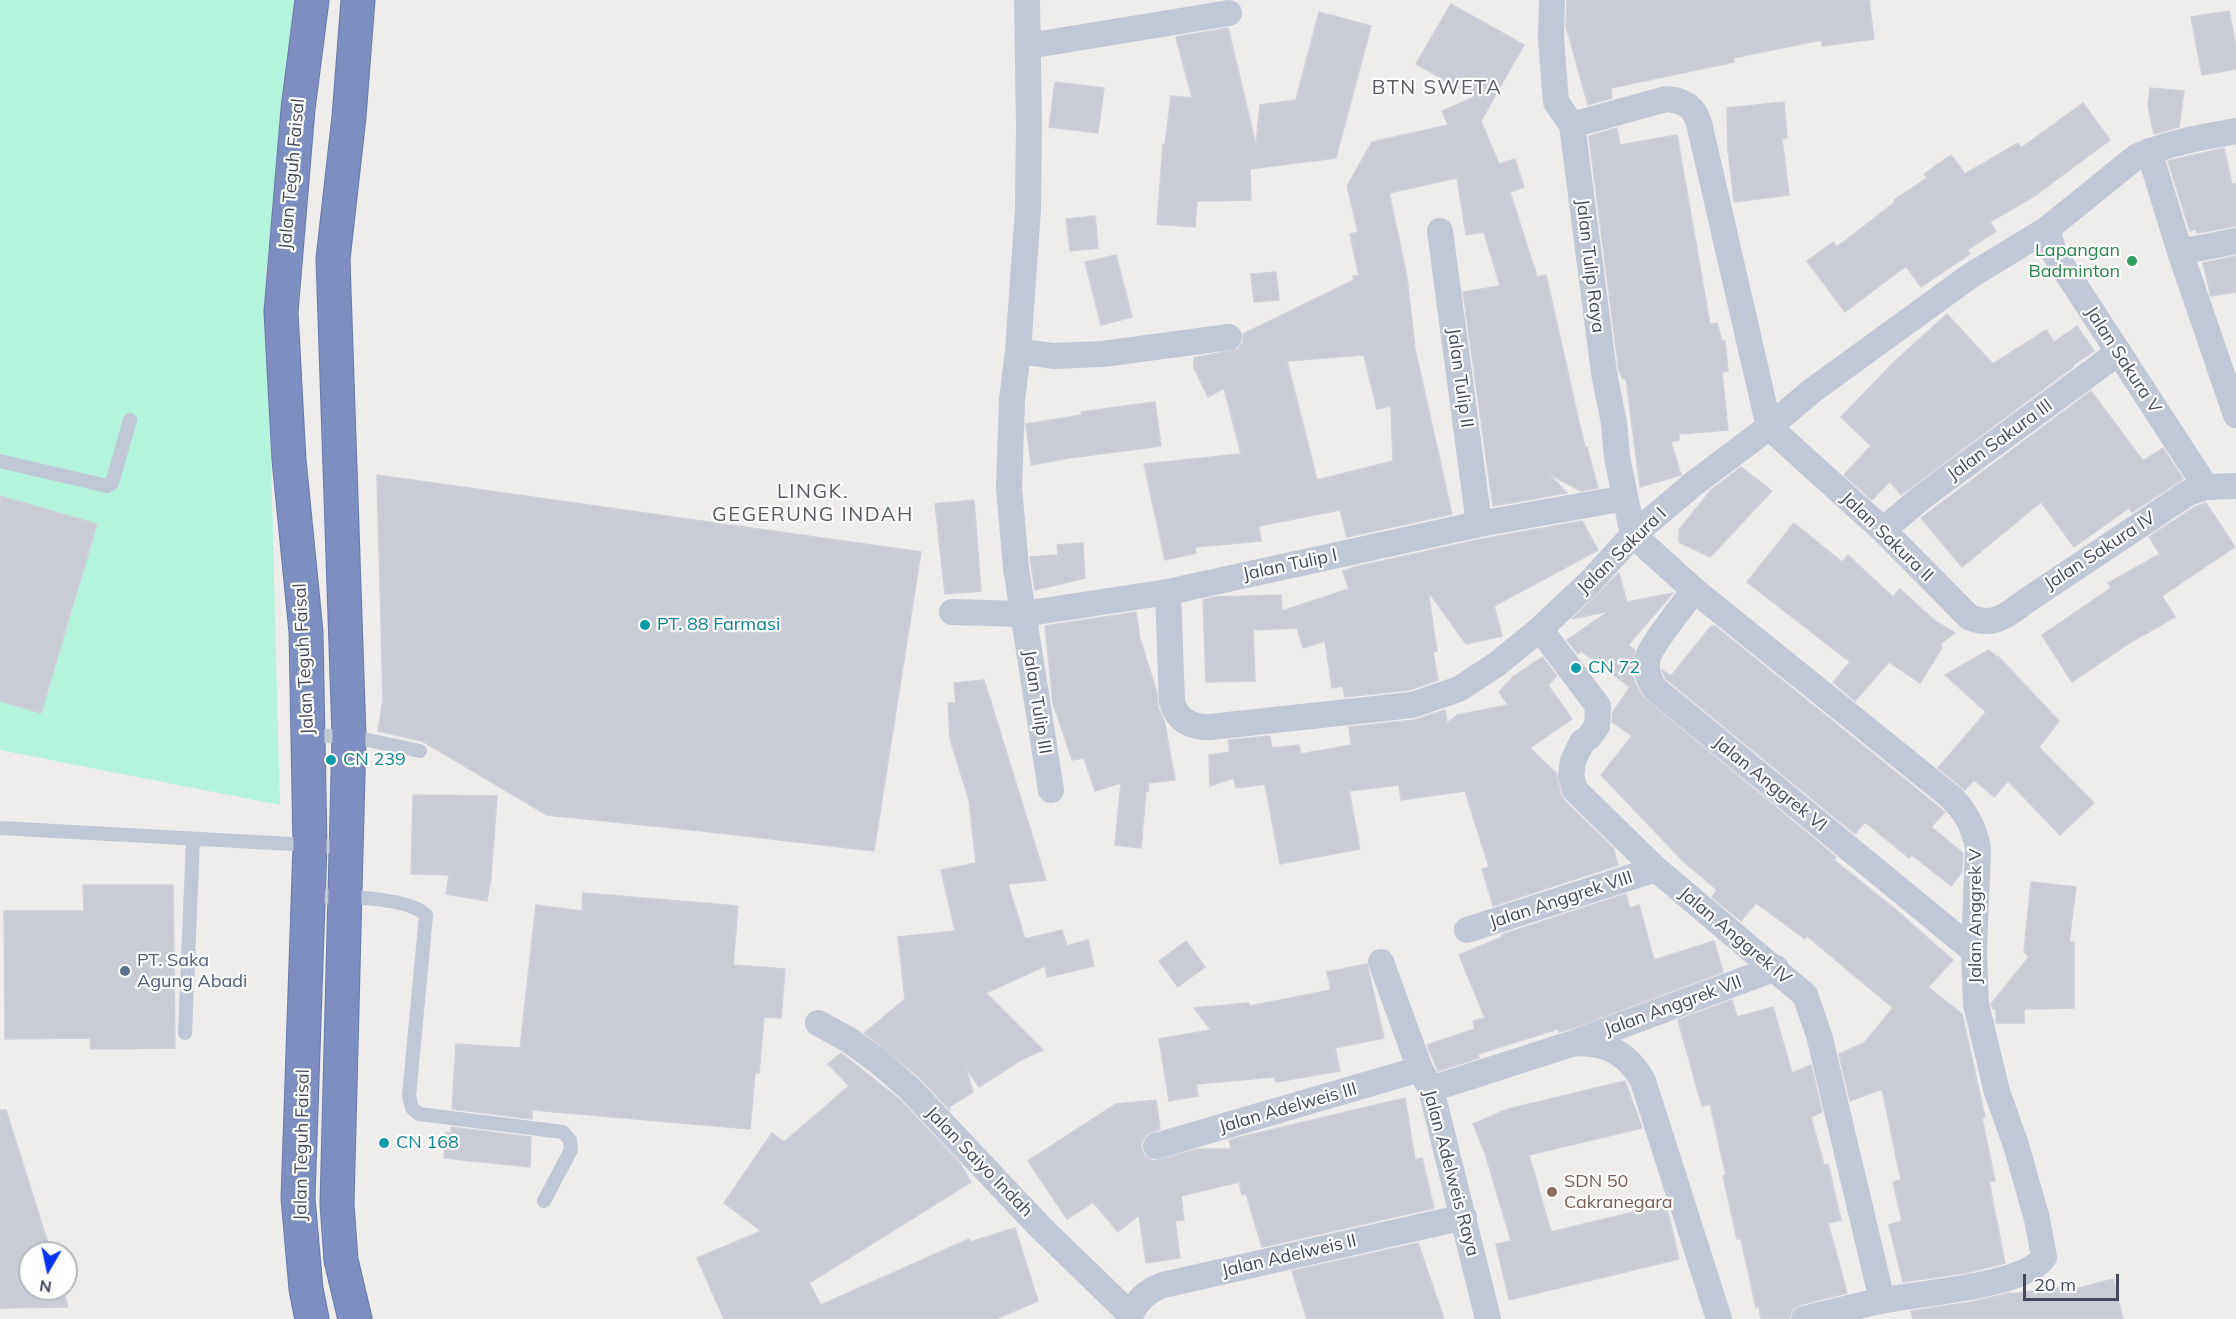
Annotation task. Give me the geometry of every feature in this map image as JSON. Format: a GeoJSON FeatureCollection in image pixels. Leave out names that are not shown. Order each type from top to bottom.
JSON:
{"type":"FeatureCollection","features":[{"type":"Feature","properties":{"kind":"highway","name":"Jalan Teguh Faisal"},"geometry":{"type":"LineString","coordinates":[[312,0],[298,109],[281,312],[289,460],[306,633],[310,846],[298,1198],[306,1289],[312,1319]]}},
{"type":"Feature","properties":{"kind":"highway","name":"Jalan Teguh Faisal"},"geometry":{"type":"LineString","coordinates":[[355,1319],[341,1260],[337,1204],[349,736],[333,259],[349,117],[358,0]]}},
{"type":"Feature","properties":{"kind":"highway"},"geometry":{"type":"LineString","coordinates":[[298,109],[349,117]]}},
{"type":"Feature","properties":{"kind":"street","name":"Jalan Tulip III"},"geometry":{"type":"LineString","coordinates":[[1027,0],[1028,209],[1018,351],[1012,400],[1009,488],[1016,568],[1051,790]]}},
{"type":"Feature","properties":{"kind":"street","name":"Jalan Tulip Raya"},"geometry":{"type":"LineString","coordinates":[[1552,0],[1551,39],[1556,102],[1572,125],[1604,373],[1614,423],[1617,457],[1633,535]]}},
{"type":"Feature","properties":{"kind":"street"},"geometry":{"type":"LineString","coordinates":[[1028,46],[1229,13]]}},
{"type":"Feature","properties":{"kind":"street"},"geometry":{"type":"LineString","coordinates":[[1572,125],[1666,99],[1681,100],[1696,113],[1769,427]]}},
{"type":"Feature","properties":{"kind":"street","name":"Jalan Sakura I"},"geometry":{"type":"LineString","coordinates":[[1168,592],[1172,702],[1183,721],[1198,727],[1412,705],[1459,689],[1497,664],[1540,629],[1590,582],[1633,535],[1692,485],[1769,427],[1813,390],[1970,276],[2047,229],[2136,157],[2149,151],[2200,137],[2236,131]]}},
{"type":"Feature","properties":{"kind":"street"},"geometry":{"type":"LineString","coordinates":[[2149,151],[2180,252],[2229,369],[2236,415]]}},
{"type":"Feature","properties":{"kind":"street","name":"Jalan Sakura V"},"geometry":{"type":"LineString","coordinates":[[2047,229],[2054,253],[2119,352],[2197,490]]}},
{"type":"Feature","properties":{"kind":"street","name":"Jalan Tulip II"},"geometry":{"type":"LineString","coordinates":[[1440,231],[1479,524]]}},
{"type":"Feature","properties":{"kind":"street"},"geometry":{"type":"LineString","coordinates":[[2180,252],[2236,241]]}},
{"type":"Feature","properties":{"kind":"street"},"geometry":{"type":"LineString","coordinates":[[1018,351],[1053,356],[1103,354],[1228,337]]}},
{"type":"Feature","properties":{"kind":"street","name":"Jalan Sakura III"},"geometry":{"type":"LineString","coordinates":[[1883,530],[1922,497],[2119,352]]}},
{"type":"Feature","properties":{"kind":"street","name":"Jalan Sakura II"},"geometry":{"type":"LineString","coordinates":[[1769,427],[1883,530],[1969,617],[1992,622],[2012,611]]}},
{"type":"Feature","properties":{"kind":"street"},"geometry":{"type":"LineString","coordinates":[[2197,490],[2236,486]]}},
{"type":"Feature","properties":{"kind":"street","name":"Jalan Sakura IV"},"geometry":{"type":"LineString","coordinates":[[2012,611],[2197,490]]}},
{"type":"Feature","properties":{"kind":"street","name":"Jalan Tulip I"},"geometry":{"type":"LineString","coordinates":[[952,612],[1023,614],[1168,592],[1479,524],[1625,498]]}},
{"type":"Feature","properties":{"kind":"street","name":"Jalan Anggrek V"},"geometry":{"type":"LineString","coordinates":[[1633,535],[1694,590],[1960,806],[1972,825],[1978,848],[1974,951],[1976,1004],[1997,1092],[2016,1145],[2042,1238],[2044,1257],[2040,1264],[2017,1276],[1981,1285],[1882,1300]]}},
{"type":"Feature","properties":{"kind":"street","name":"Jalan Anggrek VI"},"geometry":{"type":"LineString","coordinates":[[1694,590],[1650,653],[1647,669],[1655,689],[1974,951]]}},
{"type":"Feature","properties":{"kind":"street","name":"Jalan Anggrek IV"},"geometry":{"type":"LineString","coordinates":[[1540,629],[1598,706],[1597,726],[1582,742],[1573,761],[1571,776],[1575,790],[1656,869],[1806,995],[1882,1300]]}},
{"type":"Feature","properties":{"kind":"street","name":"Jalan Anggrek VIII"},"geometry":{"type":"LineString","coordinates":[[1467,930],[1656,869]]}},
{"type":"Feature","properties":{"kind":"street","name":"Jalan Adelweis Raya"},"geometry":{"type":"LineString","coordinates":[[1381,962],[1425,1079],[1464,1217],[1488,1319]]}},
{"type":"Feature","properties":{"kind":"street","name":"Jalan Anggrek VII"},"geometry":{"type":"LineString","coordinates":[[1425,1079],[1571,1044],[1776,968]]}},
{"type":"Feature","properties":{"kind":"street","name":"Jalan Saiyo Indah"},"geometry":{"type":"LineString","coordinates":[[818,1023],[849,1040],[909,1088],[1041,1228],[1130,1317]]}},
{"type":"Feature","properties":{"kind":"street"},"geometry":{"type":"LineString","coordinates":[[1571,1044],[1582,1042],[1604,1045],[1623,1056],[1638,1071],[1647,1092],[1719,1319]]}},
{"type":"Feature","properties":{"kind":"street","name":"Jalan Adelweis III"},"geometry":{"type":"LineString","coordinates":[[1156,1146],[1425,1079]]}},
{"type":"Feature","properties":{"kind":"street","name":"Jalan Adelweis II"},"geometry":{"type":"LineString","coordinates":[[1130,1317],[1143,1296],[1163,1285],[1464,1217]]}},
{"type":"Feature","properties":{"kind":"street"},"geometry":{"type":"LineString","coordinates":[[1804,1319],[1882,1300]]}},
{"type":"Feature","properties":{"kind":"lane"},"geometry":{"type":"LineString","coordinates":[[0,461],[107,486],[112,483],[130,420]]}},
{"type":"Feature","properties":{"kind":"lane"},"geometry":{"type":"LineString","coordinates":[[308,736],[349,736],[420,752]]}},
{"type":"Feature","properties":{"kind":"lane"},"geometry":{"type":"LineString","coordinates":[[0,828],[346,847]]}},
{"type":"Feature","properties":{"kind":"lane"},"geometry":{"type":"LineString","coordinates":[[185,1033],[194,839]]}},
{"type":"Feature","properties":{"kind":"lane"},"geometry":{"type":"LineString","coordinates":[[308,896],[344,896],[408,904],[420,909],[426,915],[409,1096],[412,1108],[419,1114],[563,1132],[570,1140],[571,1150],[544,1201]]}},
{"type":"Feature","properties":{"kind":"green space"},"geometry":{"type":"Polygon","coordinates":[[[0,0],[308,0],[266,271],[280,805],[0,750],[0,0]]]}},
{"type":"Feature","properties":{"kind":"building"},"geometry":{"type":"Polygon","coordinates":[[[1567,0],[1869,0],[1874,39],[1822,46],[1821,40],[1733,58],[1734,62],[1611,88],[1612,98],[1588,105],[1566,26],[1567,0]]]}},
{"type":"Feature","properties":{"kind":"building"},"geometry":{"type":"Polygon","coordinates":[[[1451,4],[1524,45],[1481,121],[1499,164],[1515,159],[1524,187],[1510,192],[1537,277],[1546,275],[1585,448],[1587,447],[1598,488],[1581,491],[1549,474],[1567,493],[1493,506],[1463,292],[1500,286],[1484,232],[1466,235],[1457,178],[1389,193],[1407,277],[1415,349],[1452,514],[1347,537],[1340,510],[1259,526],[1261,541],[1195,547],[1196,553],[1165,560],[1144,464],[1241,454],[1224,388],[1208,397],[1194,368],[1194,358],[1238,349],[1243,342],[1243,334],[1354,280],[1353,276],[1359,276],[1350,234],[1358,232],[1347,186],[1372,142],[1448,125],[1442,111],[1475,97],[1416,64],[1451,4]],[[1364,355],[1287,361],[1317,480],[1393,461],[1391,406],[1377,409],[1364,355]]]}},
{"type":"Feature","properties":{"kind":"building"},"geometry":{"type":"Polygon","coordinates":[[[2229,11],[2236,46],[2236,69],[2202,75],[2191,17],[2229,11]]]}},
{"type":"Feature","properties":{"kind":"building"},"geometry":{"type":"Polygon","coordinates":[[[1319,12],[1371,26],[1336,158],[1250,169],[1251,200],[1197,201],[1195,227],[1157,224],[1163,144],[1165,144],[1171,96],[1192,98],[1176,37],[1228,28],[1256,145],[1260,105],[1296,100],[1319,12]]]}},
{"type":"Feature","properties":{"kind":"building"},"geometry":{"type":"Polygon","coordinates":[[[1055,82],[1104,88],[1098,133],[1049,127],[1055,82]]]}},
{"type":"Feature","properties":{"kind":"building"},"geometry":{"type":"Polygon","coordinates":[[[2150,88],[2184,91],[2179,127],[2154,134],[2148,106],[2150,88]]]}},
{"type":"Feature","properties":{"kind":"building"},"geometry":{"type":"Polygon","coordinates":[[[1784,102],[1787,138],[1782,139],[1789,195],[1734,202],[1728,149],[1727,108],[1784,102]]]}},
{"type":"Feature","properties":{"kind":"building"},"geometry":{"type":"Polygon","coordinates":[[[2083,103],[2110,140],[2036,195],[1990,222],[1996,231],[1967,250],[1970,254],[1921,287],[1906,266],[1845,312],[1807,261],[1833,242],[1837,247],[1895,202],[1894,200],[1927,178],[1924,174],[1951,155],[1965,174],[2018,143],[2021,148],[2083,103]]]}},
{"type":"Feature","properties":{"kind":"building"},"geometry":{"type":"Polygon","coordinates":[[[1617,128],[1620,145],[1677,135],[1710,324],[1717,323],[1722,341],[1725,341],[1728,371],[1722,372],[1728,430],[1679,434],[1679,440],[1671,442],[1681,475],[1640,487],[1626,379],[1623,379],[1619,371],[1589,136],[1617,128]]]}},
{"type":"Feature","properties":{"kind":"building"},"geometry":{"type":"Polygon","coordinates":[[[2224,148],[2232,184],[2236,184],[2236,226],[2197,233],[2196,229],[2190,231],[2168,161],[2224,148]]]}},
{"type":"Feature","properties":{"kind":"building"},"geometry":{"type":"Polygon","coordinates":[[[1095,216],[1098,248],[1070,251],[1066,219],[1095,216]]]}},
{"type":"Feature","properties":{"kind":"building"},"geometry":{"type":"Polygon","coordinates":[[[1116,255],[1132,317],[1101,325],[1085,262],[1116,255]]]}},
{"type":"Feature","properties":{"kind":"building"},"geometry":{"type":"Polygon","coordinates":[[[2236,256],[2236,292],[2211,296],[2203,263],[2236,256]]]}},
{"type":"Feature","properties":{"kind":"building"},"geometry":{"type":"Polygon","coordinates":[[[1276,272],[1279,300],[1254,302],[1251,274],[1276,272]]]}},
{"type":"Feature","properties":{"kind":"building"},"geometry":{"type":"Polygon","coordinates":[[[1947,314],[1993,364],[2046,330],[2054,342],[2077,326],[2094,351],[1901,495],[1890,481],[1872,500],[1844,475],[1871,446],[1841,417],[1895,361],[1947,314]]]}},
{"type":"Feature","properties":{"kind":"building"},"geometry":{"type":"Polygon","coordinates":[[[2091,391],[2143,461],[2163,448],[2183,479],[2132,512],[2129,508],[2074,547],[2041,502],[1962,567],[1921,518],[2091,391]]]}},
{"type":"Feature","properties":{"kind":"building"},"geometry":{"type":"Polygon","coordinates":[[[1155,402],[1161,446],[1031,465],[1026,424],[1082,415],[1081,412],[1155,402]]]}},
{"type":"Feature","properties":{"kind":"building"},"geometry":{"type":"Polygon","coordinates":[[[1741,467],[1772,491],[1710,557],[1679,542],[1679,530],[1711,490],[1741,467]]]}},
{"type":"Feature","properties":{"kind":"building","name":"PT. 88 Farmasi"},"geometry":{"type":"Polygon","coordinates":[[[377,475],[921,552],[874,851],[547,815],[422,741],[378,731],[383,699],[377,475]]]}},
{"type":"Feature","properties":{"kind":"building"},"geometry":{"type":"Polygon","coordinates":[[[0,496],[97,524],[41,713],[0,701],[0,496]]]}},
{"type":"Feature","properties":{"kind":"building"},"geometry":{"type":"Polygon","coordinates":[[[974,500],[981,591],[945,594],[935,504],[974,500]]]}},
{"type":"Feature","properties":{"kind":"building"},"geometry":{"type":"Polygon","coordinates":[[[2206,503],[2235,547],[2162,596],[2175,617],[2131,642],[2072,682],[2042,635],[2111,588],[2108,583],[2160,554],[2149,537],[2195,507],[2206,503]]]}},
{"type":"Feature","properties":{"kind":"building"},"geometry":{"type":"Polygon","coordinates":[[[1582,521],[1598,550],[1494,606],[1502,636],[1466,644],[1428,591],[1437,651],[1433,652],[1438,680],[1409,690],[1345,697],[1343,686],[1332,688],[1325,641],[1303,648],[1297,628],[1253,630],[1255,681],[1206,682],[1203,600],[1214,597],[1281,595],[1282,611],[1349,589],[1343,571],[1355,567],[1482,539],[1582,521]]]}},
{"type":"Feature","properties":{"kind":"building"},"geometry":{"type":"Polygon","coordinates":[[[1794,523],[1842,562],[1848,555],[1893,597],[1900,589],[1935,621],[1955,633],[1940,644],[1942,648],[1920,683],[1889,662],[1855,701],[1833,682],[1850,662],[1747,582],[1794,523]]]}},
{"type":"Feature","properties":{"kind":"building"},"geometry":{"type":"Polygon","coordinates":[[[1083,543],[1085,578],[1035,590],[1030,557],[1058,555],[1057,545],[1083,543]]]}},
{"type":"Feature","properties":{"kind":"building"},"geometry":{"type":"Polygon","coordinates":[[[1619,573],[1627,602],[1673,593],[1628,645],[1635,650],[1632,672],[1643,697],[1836,857],[1834,860],[1953,960],[1928,987],[1962,1014],[1985,1117],[1982,1118],[1995,1181],[1989,1182],[2005,1263],[1966,1273],[1903,1282],[1889,1225],[1902,1221],[1893,1182],[1901,1180],[1882,1089],[1850,1101],[1839,1054],[1864,1043],[1893,1008],[1807,936],[1805,939],[1756,903],[1741,921],[1712,897],[1717,890],[1683,861],[1601,775],[1632,736],[1612,722],[1613,712],[1630,687],[1581,651],[1578,654],[1567,640],[1609,611],[1572,619],[1619,573]]]}},
{"type":"Feature","properties":{"kind":"building"},"geometry":{"type":"Polygon","coordinates":[[[1136,612],[1140,639],[1157,693],[1158,707],[1164,720],[1175,780],[1148,783],[1149,791],[1146,791],[1141,848],[1115,845],[1121,783],[1095,791],[1084,758],[1072,760],[1053,703],[1045,626],[1136,612]]]}},
{"type":"Feature","properties":{"kind":"building"},"geometry":{"type":"Polygon","coordinates":[[[1711,626],[1715,626],[1945,812],[1931,827],[1963,853],[1962,872],[1951,886],[1912,855],[1909,858],[1865,822],[1855,834],[1666,679],[1662,670],[1671,676],[1711,626]]]}},
{"type":"Feature","properties":{"kind":"building"},"geometry":{"type":"Polygon","coordinates":[[[1989,650],[1998,656],[2059,721],[2039,747],[2094,803],[2060,835],[2008,781],[1994,797],[1974,780],[1965,790],[1938,768],[1986,712],[1945,675],[1989,650]]]}},
{"type":"Feature","properties":{"kind":"building"},"geometry":{"type":"Polygon","coordinates":[[[1542,657],[1557,676],[1548,685],[1572,719],[1530,748],[1556,773],[1565,801],[1613,848],[1618,865],[1493,906],[1482,869],[1489,867],[1465,791],[1401,800],[1399,785],[1349,791],[1360,849],[1280,864],[1265,784],[1236,788],[1234,778],[1210,786],[1209,755],[1230,752],[1228,740],[1270,736],[1272,748],[1299,745],[1301,754],[1351,745],[1349,727],[1414,720],[1445,710],[1447,723],[1457,715],[1508,705],[1499,692],[1514,676],[1542,657]]]}},
{"type":"Feature","properties":{"kind":"building"},"geometry":{"type":"Polygon","coordinates":[[[984,680],[1046,880],[1008,884],[1025,939],[1062,930],[1067,946],[1088,940],[1094,966],[1047,977],[1045,966],[986,993],[1043,1050],[1021,1060],[979,1087],[965,1066],[973,1092],[949,1107],[950,1110],[919,1077],[864,1033],[905,999],[898,937],[955,931],[941,870],[976,863],[969,800],[950,739],[948,703],[956,703],[954,683],[984,680]]]}},
{"type":"Feature","properties":{"kind":"building"},"geometry":{"type":"Polygon","coordinates":[[[413,795],[497,796],[491,878],[487,901],[446,894],[449,875],[411,874],[413,795]]]}},
{"type":"Feature","properties":{"kind":"building"},"geometry":{"type":"Polygon","coordinates":[[[2031,882],[2076,887],[2069,942],[2074,942],[2074,1008],[2024,1009],[2024,1023],[1996,1023],[1996,1009],[1993,1009],[1991,1004],[2029,957],[2024,952],[2031,882]]]}},
{"type":"Feature","properties":{"kind":"building"},"geometry":{"type":"Polygon","coordinates":[[[83,885],[173,885],[175,1048],[91,1049],[90,1038],[5,1039],[4,911],[84,911],[83,885]]]}},
{"type":"Feature","properties":{"kind":"building"},"geometry":{"type":"Polygon","coordinates":[[[583,893],[738,906],[733,965],[785,969],[781,1018],[764,1017],[759,1073],[755,1073],[750,1129],[532,1110],[532,1119],[452,1109],[456,1044],[520,1048],[536,905],[582,911],[583,893]]]}},
{"type":"Feature","properties":{"kind":"building"},"geometry":{"type":"Polygon","coordinates":[[[1626,894],[1630,908],[1639,905],[1654,960],[1714,941],[1723,972],[1571,1029],[1559,1032],[1558,1029],[1478,1054],[1479,1058],[1438,1071],[1427,1045],[1475,1029],[1473,1021],[1485,1018],[1459,955],[1502,937],[1501,935],[1626,894]]]}},
{"type":"Feature","properties":{"kind":"building"},"geometry":{"type":"Polygon","coordinates":[[[1186,941],[1205,967],[1178,987],[1159,961],[1186,941]]]}},
{"type":"Feature","properties":{"kind":"building"},"geometry":{"type":"Polygon","coordinates":[[[1367,964],[1384,1038],[1335,1048],[1340,1071],[1276,1082],[1274,1077],[1196,1084],[1198,1096],[1169,1101],[1159,1039],[1211,1030],[1194,1008],[1249,1003],[1250,1006],[1331,990],[1327,972],[1367,964]]]}},
{"type":"Feature","properties":{"kind":"building"},"geometry":{"type":"Polygon","coordinates":[[[1732,1000],[1737,1017],[1773,1007],[1792,1073],[1811,1065],[1822,1112],[1811,1117],[1824,1165],[1828,1164],[1841,1220],[1828,1223],[1847,1293],[1800,1305],[1793,1309],[1789,1319],[1761,1319],[1759,1307],[1756,1308],[1741,1239],[1737,1239],[1710,1104],[1702,1106],[1678,1020],[1732,1000]]]}},
{"type":"Feature","properties":{"kind":"building"},"geometry":{"type":"Polygon","coordinates":[[[841,1053],[899,1099],[959,1162],[971,1182],[809,1283],[821,1305],[969,1239],[970,1242],[1015,1228],[1038,1301],[996,1319],[724,1319],[697,1258],[761,1231],[724,1203],[772,1133],[784,1142],[849,1086],[828,1064],[841,1053]]]}},
{"type":"Feature","properties":{"kind":"building"},"geometry":{"type":"Polygon","coordinates":[[[1625,1081],[1642,1128],[1529,1155],[1551,1232],[1666,1204],[1679,1259],[1509,1300],[1496,1244],[1511,1241],[1485,1153],[1473,1124],[1508,1109],[1625,1081]]]}},
{"type":"Feature","properties":{"kind":"building"},"geometry":{"type":"Polygon","coordinates":[[[1405,1098],[1415,1160],[1422,1158],[1434,1208],[1262,1247],[1246,1194],[1242,1195],[1239,1182],[1181,1196],[1184,1220],[1175,1221],[1180,1258],[1146,1263],[1139,1215],[1118,1232],[1093,1202],[1067,1219],[1028,1161],[1116,1104],[1156,1100],[1160,1129],[1146,1135],[1141,1143],[1145,1156],[1153,1161],[1198,1149],[1231,1149],[1229,1140],[1405,1098]]]}},
{"type":"Feature","properties":{"kind":"building"},"geometry":{"type":"Polygon","coordinates":[[[0,1110],[6,1110],[47,1241],[18,1241],[18,1301],[66,1301],[68,1307],[0,1308],[0,1110]]]}},
{"type":"Feature","properties":{"kind":"building"},"geometry":{"type":"Polygon","coordinates":[[[451,1127],[531,1137],[530,1167],[444,1158],[446,1132],[451,1133],[451,1127]]]}},
{"type":"Feature","properties":{"kind":"building"},"geometry":{"type":"Polygon","coordinates":[[[1418,1243],[1444,1319],[1307,1319],[1292,1271],[1418,1243]]]}},
{"type":"Feature","properties":{"kind":"building"},"geometry":{"type":"Polygon","coordinates":[[[2113,1279],[2123,1319],[1913,1319],[1911,1311],[1971,1302],[2010,1293],[2063,1287],[2064,1292],[2113,1279]]]}},
{"type":"Feature","properties":{"kind":"place","name":"Lapangan Badminton"},"geometry":{"type":"Point","coordinates":[2132,261]}},
{"type":"Feature","properties":{"kind":"place","name":"PT. 88 Farmasi"},"geometry":{"type":"Point","coordinates":[645,625]}},
{"type":"Feature","properties":{"kind":"place","name":"CN 72"},"geometry":{"type":"Point","coordinates":[1576,668]}},
{"type":"Feature","properties":{"kind":"place","name":"CN 239"},"geometry":{"type":"Point","coordinates":[331,760]}},
{"type":"Feature","properties":{"kind":"place","name":"PT. Saka Agung Abadi"},"geometry":{"type":"Point","coordinates":[125,971]}},
{"type":"Feature","properties":{"kind":"place","name":"CN 168"},"geometry":{"type":"Point","coordinates":[384,1143]}},
{"type":"Feature","properties":{"kind":"place","name":"SDN 50 Cakranegara"},"geometry":{"type":"Point","coordinates":[1552,1192]}},
{"type":"Feature","properties":{"kind":"district","name":"BTN SWETA"},"geometry":{"type":"Point","coordinates":[1437,88]}},
{"type":"Feature","properties":{"kind":"district","name":"LINGK. GEGERUNG INDAH"},"geometry":{"type":"Point","coordinates":[813,504]}}]}
